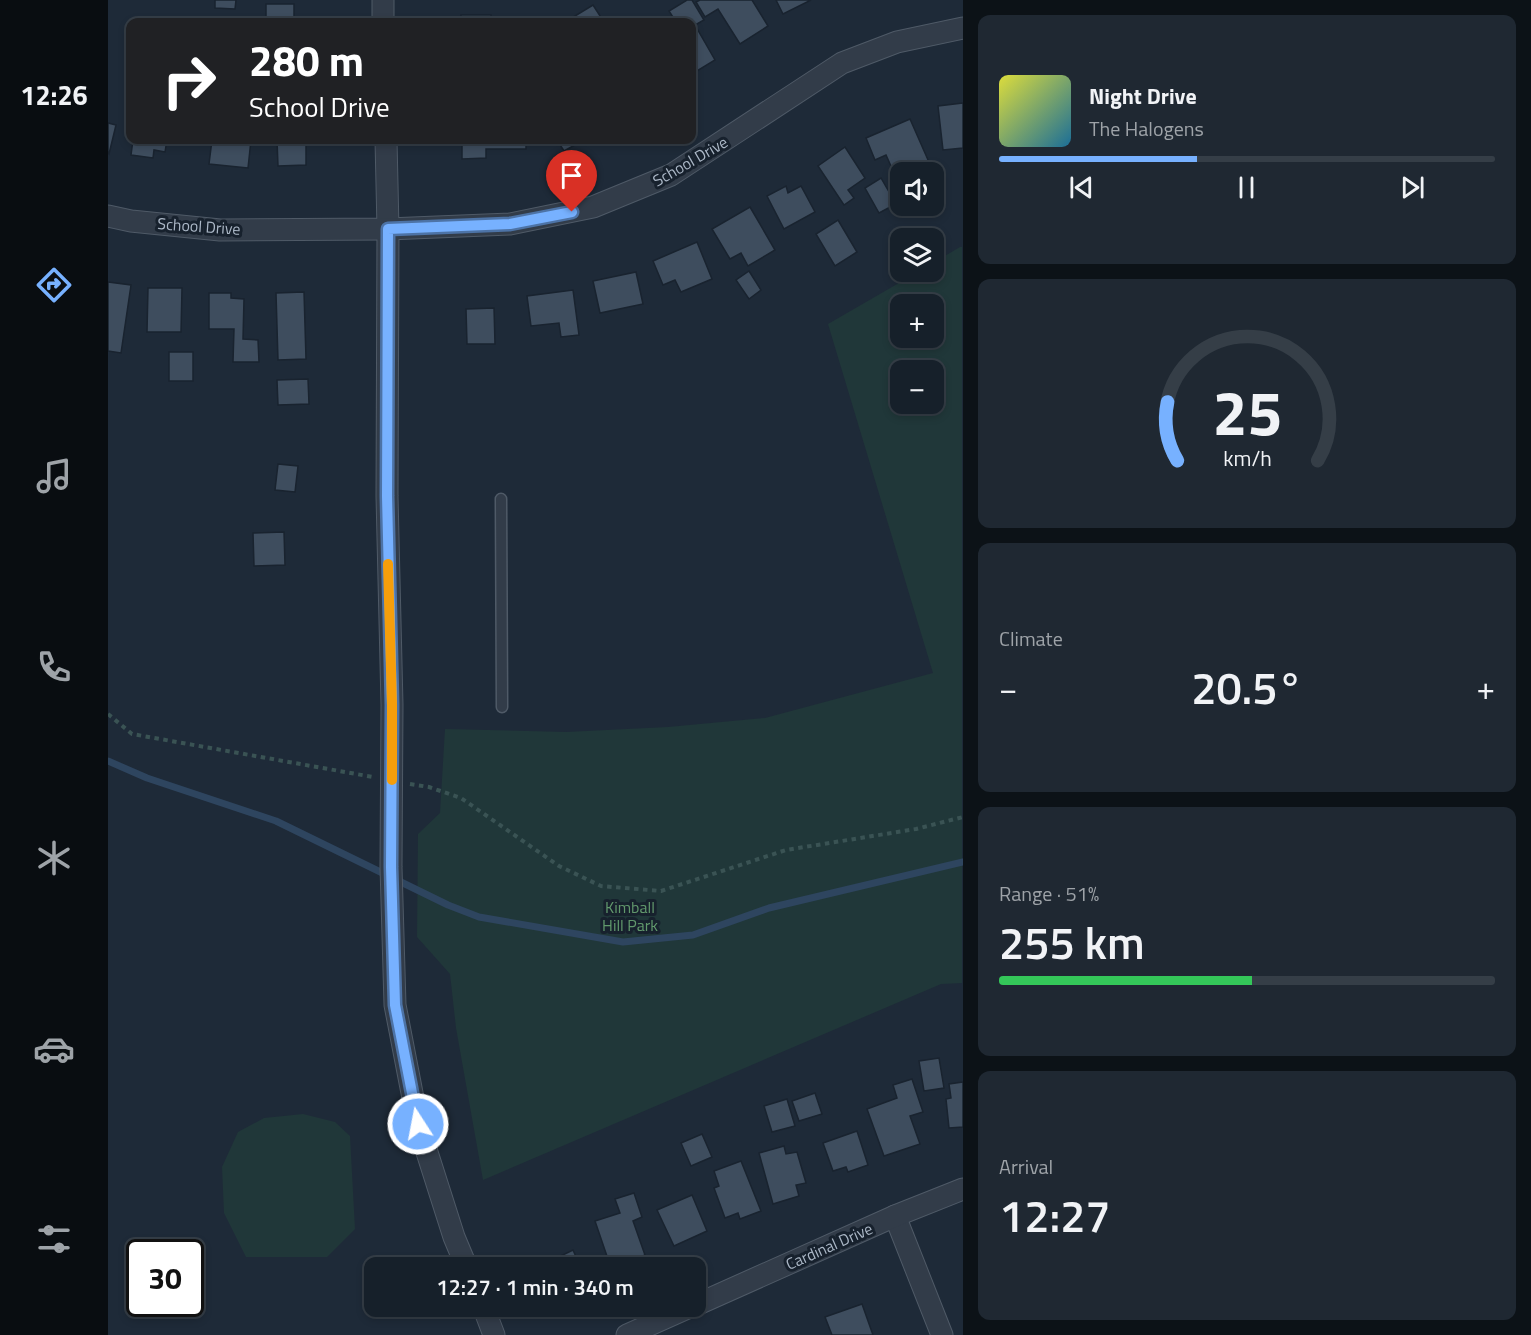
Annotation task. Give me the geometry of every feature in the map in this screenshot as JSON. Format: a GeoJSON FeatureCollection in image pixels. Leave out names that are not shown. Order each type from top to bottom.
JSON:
{"type":"FeatureCollection","features":[{"type":"Feature","properties":{"kind":"street"},"geometry":{"type":"LineString","coordinates":[[383,0],[384,18]]}},
{"type":"Feature","properties":{"kind":"street","name":"School Drive"},"geometry":{"type":"LineString","coordinates":[[108,216],[131,221],[220,230],[388,229],[510,224],[592,207],[671,175],[842,63],[897,42],[963,28]]}},
{"type":"Feature","properties":{"kind":"street"},"geometry":{"type":"LineString","coordinates":[[386,144],[387,496],[392,705],[391,867],[395,1005],[418,1124],[462,1257]]}},
{"type":"Feature","properties":{"kind":"street","name":"Cardinal Drive"},"geometry":{"type":"LineString","coordinates":[[706,1301],[896,1216],[963,1190]]}},
{"type":"Feature","properties":{"kind":"street"},"geometry":{"type":"LineString","coordinates":[[896,1216],[942,1335]]}},
{"type":"Feature","properties":{"kind":"street"},"geometry":{"type":"LineString","coordinates":[[487,1317],[494,1335]]}},
{"type":"Feature","properties":{"kind":"street"},"geometry":{"type":"LineString","coordinates":[[627,1335],[667,1317]]}},
{"type":"Feature","properties":{"kind":"lane"},"geometry":{"type":"LineString","coordinates":[[501,499],[502,707]]}},
{"type":"Feature","properties":{"kind":"path"},"geometry":{"type":"LineString","coordinates":[[108,714],[132,734],[429,787],[460,798],[559,866],[601,886],[661,891],[786,850],[916,829],[963,817]]}},
{"type":"Feature","properties":{"kind":"green space","name":"Kimball Hill Park"},"geometry":{"type":"Polygon","coordinates":[[[962,247],[962,983],[941,984],[483,1180],[456,1028],[450,974],[417,937],[418,834],[440,813],[445,729],[566,732],[668,727],[765,718],[933,673],[828,324],[901,282],[944,282],[944,256],[962,247]]]}},
{"type":"Feature","properties":{"kind":"green space"},"geometry":{"type":"Polygon","coordinates":[[[303,1114],[335,1122],[350,1136],[355,1229],[327,1257],[246,1257],[224,1213],[222,1167],[238,1132],[264,1118],[303,1114]]]}},
{"type":"Feature","properties":{"kind":"building"},"geometry":{"type":"Polygon","coordinates":[[[215,0],[236,0],[235,9],[215,8],[215,0]]]}},
{"type":"Feature","properties":{"kind":"building"},"geometry":{"type":"Polygon","coordinates":[[[687,0],[692,0],[704,20],[696,24],[696,18],[673,18],[669,11],[687,0]]]}},
{"type":"Feature","properties":{"kind":"building"},"geometry":{"type":"Polygon","coordinates":[[[700,0],[752,0],[768,26],[740,44],[718,9],[705,17],[696,2],[700,0]]]}},
{"type":"Feature","properties":{"kind":"building"},"geometry":{"type":"Polygon","coordinates":[[[776,0],[811,0],[783,14],[776,0]]]}},
{"type":"Feature","properties":{"kind":"building"},"geometry":{"type":"Polygon","coordinates":[[[266,4],[294,4],[294,18],[266,18],[266,4]]]}},
{"type":"Feature","properties":{"kind":"building"},"geometry":{"type":"Polygon","coordinates":[[[593,5],[601,18],[572,18],[593,5]]]}},
{"type":"Feature","properties":{"kind":"building"},"geometry":{"type":"Polygon","coordinates":[[[461,15],[491,15],[491,18],[461,18],[461,15]]]}},
{"type":"Feature","properties":{"kind":"building"},"geometry":{"type":"Polygon","coordinates":[[[696,27],[715,60],[696,72],[696,27]]]}},
{"type":"Feature","properties":{"kind":"building"},"geometry":{"type":"Polygon","coordinates":[[[963,103],[963,148],[943,150],[938,106],[963,103]]]}},
{"type":"Feature","properties":{"kind":"building"},"geometry":{"type":"Polygon","coordinates":[[[910,119],[929,162],[890,162],[890,164],[886,155],[875,160],[866,138],[910,119]]]}},
{"type":"Feature","properties":{"kind":"building"},"geometry":{"type":"Polygon","coordinates":[[[108,123],[116,125],[109,154],[108,153],[108,123]]]}},
{"type":"Feature","properties":{"kind":"building"},"geometry":{"type":"Polygon","coordinates":[[[132,144],[166,144],[165,152],[154,150],[153,158],[131,155],[132,144]]]}},
{"type":"Feature","properties":{"kind":"building"},"geometry":{"type":"Polygon","coordinates":[[[212,144],[251,144],[248,168],[209,164],[212,144]]]}},
{"type":"Feature","properties":{"kind":"building"},"geometry":{"type":"Polygon","coordinates":[[[277,144],[306,144],[306,165],[278,166],[277,144]]]}},
{"type":"Feature","properties":{"kind":"building"},"geometry":{"type":"Polygon","coordinates":[[[462,144],[526,144],[526,149],[486,149],[486,158],[462,159],[462,144]]]}},
{"type":"Feature","properties":{"kind":"building"},"geometry":{"type":"Polygon","coordinates":[[[560,144],[577,144],[564,151],[560,144]]]}},
{"type":"Feature","properties":{"kind":"building"},"geometry":{"type":"Polygon","coordinates":[[[845,147],[865,178],[848,190],[854,198],[844,205],[818,166],[845,147]]]}},
{"type":"Feature","properties":{"kind":"building"},"geometry":{"type":"Polygon","coordinates":[[[881,178],[890,194],[890,207],[879,213],[865,188],[881,178]]]}},
{"type":"Feature","properties":{"kind":"building"},"geometry":{"type":"Polygon","coordinates":[[[786,186],[788,193],[801,186],[815,212],[784,229],[767,196],[786,186]]]}},
{"type":"Feature","properties":{"kind":"building"},"geometry":{"type":"Polygon","coordinates":[[[750,207],[775,250],[748,266],[741,253],[730,259],[712,229],[750,207]]]}},
{"type":"Feature","properties":{"kind":"building"},"geometry":{"type":"Polygon","coordinates":[[[838,220],[857,252],[835,266],[816,234],[838,220]]]}},
{"type":"Feature","properties":{"kind":"building"},"geometry":{"type":"Polygon","coordinates":[[[697,242],[712,279],[681,292],[675,280],[663,285],[653,261],[697,242]]]}},
{"type":"Feature","properties":{"kind":"building"},"geometry":{"type":"Polygon","coordinates":[[[749,271],[761,290],[749,299],[736,280],[749,271]]]}},
{"type":"Feature","properties":{"kind":"building"},"geometry":{"type":"Polygon","coordinates":[[[636,272],[643,304],[600,313],[593,281],[636,272]]]}},
{"type":"Feature","properties":{"kind":"building"},"geometry":{"type":"Polygon","coordinates":[[[108,282],[131,285],[121,353],[108,351],[108,282]]]}},
{"type":"Feature","properties":{"kind":"building"},"geometry":{"type":"Polygon","coordinates":[[[148,288],[182,288],[181,332],[147,332],[148,288]]]}},
{"type":"Feature","properties":{"kind":"building"},"geometry":{"type":"Polygon","coordinates":[[[573,290],[579,335],[561,337],[559,323],[531,326],[527,296],[573,290]]]}},
{"type":"Feature","properties":{"kind":"building"},"geometry":{"type":"Polygon","coordinates":[[[304,292],[306,359],[278,360],[276,293],[304,292]]]}},
{"type":"Feature","properties":{"kind":"building"},"geometry":{"type":"Polygon","coordinates":[[[209,293],[231,293],[231,298],[244,299],[243,339],[258,340],[259,362],[233,362],[234,329],[209,329],[209,293]]]}},
{"type":"Feature","properties":{"kind":"building"},"geometry":{"type":"Polygon","coordinates":[[[494,308],[495,344],[467,344],[466,309],[494,308]]]}},
{"type":"Feature","properties":{"kind":"building"},"geometry":{"type":"Polygon","coordinates":[[[169,352],[193,352],[193,381],[169,381],[169,352]]]}},
{"type":"Feature","properties":{"kind":"building"},"geometry":{"type":"Polygon","coordinates":[[[308,379],[309,404],[278,405],[277,380],[308,379]]]}},
{"type":"Feature","properties":{"kind":"building"},"geometry":{"type":"Polygon","coordinates":[[[278,464],[298,466],[295,492],[275,490],[278,464]]]}},
{"type":"Feature","properties":{"kind":"building"},"geometry":{"type":"Polygon","coordinates":[[[284,532],[285,565],[254,566],[253,533],[284,532]]]}},
{"type":"Feature","properties":{"kind":"building"},"geometry":{"type":"Polygon","coordinates":[[[939,1058],[944,1088],[924,1091],[919,1061],[939,1058]]]}},
{"type":"Feature","properties":{"kind":"building"},"geometry":{"type":"Polygon","coordinates":[[[912,1079],[923,1112],[910,1116],[920,1144],[884,1156],[867,1109],[897,1098],[893,1085],[912,1079]]]}},
{"type":"Feature","properties":{"kind":"building"},"geometry":{"type":"Polygon","coordinates":[[[963,1082],[963,1127],[949,1128],[946,1099],[951,1098],[949,1084],[963,1082]]]}},
{"type":"Feature","properties":{"kind":"building"},"geometry":{"type":"Polygon","coordinates":[[[815,1093],[822,1114],[799,1121],[792,1101],[815,1093]]]}},
{"type":"Feature","properties":{"kind":"building"},"geometry":{"type":"Polygon","coordinates":[[[787,1099],[795,1126],[772,1132],[764,1106],[787,1099]]]}},
{"type":"Feature","properties":{"kind":"building"},"geometry":{"type":"Polygon","coordinates":[[[857,1131],[868,1165],[848,1172],[846,1167],[833,1171],[823,1143],[857,1131]]]}},
{"type":"Feature","properties":{"kind":"building"},"geometry":{"type":"Polygon","coordinates":[[[702,1134],[712,1157],[691,1166],[681,1143],[702,1134]]]}},
{"type":"Feature","properties":{"kind":"building"},"geometry":{"type":"Polygon","coordinates":[[[784,1146],[786,1154],[797,1152],[806,1183],[796,1185],[799,1196],[773,1204],[759,1153],[784,1146]]]}},
{"type":"Feature","properties":{"kind":"building"},"geometry":{"type":"Polygon","coordinates":[[[741,1161],[761,1211],[740,1219],[738,1213],[725,1218],[714,1188],[719,1186],[714,1171],[741,1161]]]}},
{"type":"Feature","properties":{"kind":"building"},"geometry":{"type":"Polygon","coordinates":[[[634,1193],[642,1217],[633,1221],[645,1255],[607,1257],[595,1221],[620,1213],[615,1199],[634,1193]]]}},
{"type":"Feature","properties":{"kind":"building"},"geometry":{"type":"Polygon","coordinates":[[[692,1195],[707,1231],[674,1246],[657,1210],[692,1195]]]}},
{"type":"Feature","properties":{"kind":"building"},"geometry":{"type":"Polygon","coordinates":[[[573,1250],[576,1257],[558,1257],[573,1250]]]}},
{"type":"Feature","properties":{"kind":"building"},"geometry":{"type":"Polygon","coordinates":[[[862,1304],[873,1335],[832,1335],[825,1317],[862,1304]]]}},
{"type":"Feature","properties":{"kind":"waterway"},"geometry":{"type":"LineString","coordinates":[[108,761],[147,778],[276,821],[448,905],[479,917],[623,942],[693,935],[769,908],[963,862]]}},
{"type":"Feature","properties":{"kind":"slow traffic"},"geometry":{"type":"LineString","coordinates":[[388,564],[392,780]]}},
{"type":"Feature","properties":{"kind":"route"},"geometry":{"type":"LineString","coordinates":[[418,1124],[395,1005],[391,867],[392,705],[387,496],[388,229],[510,224],[572,212]]}}]}
